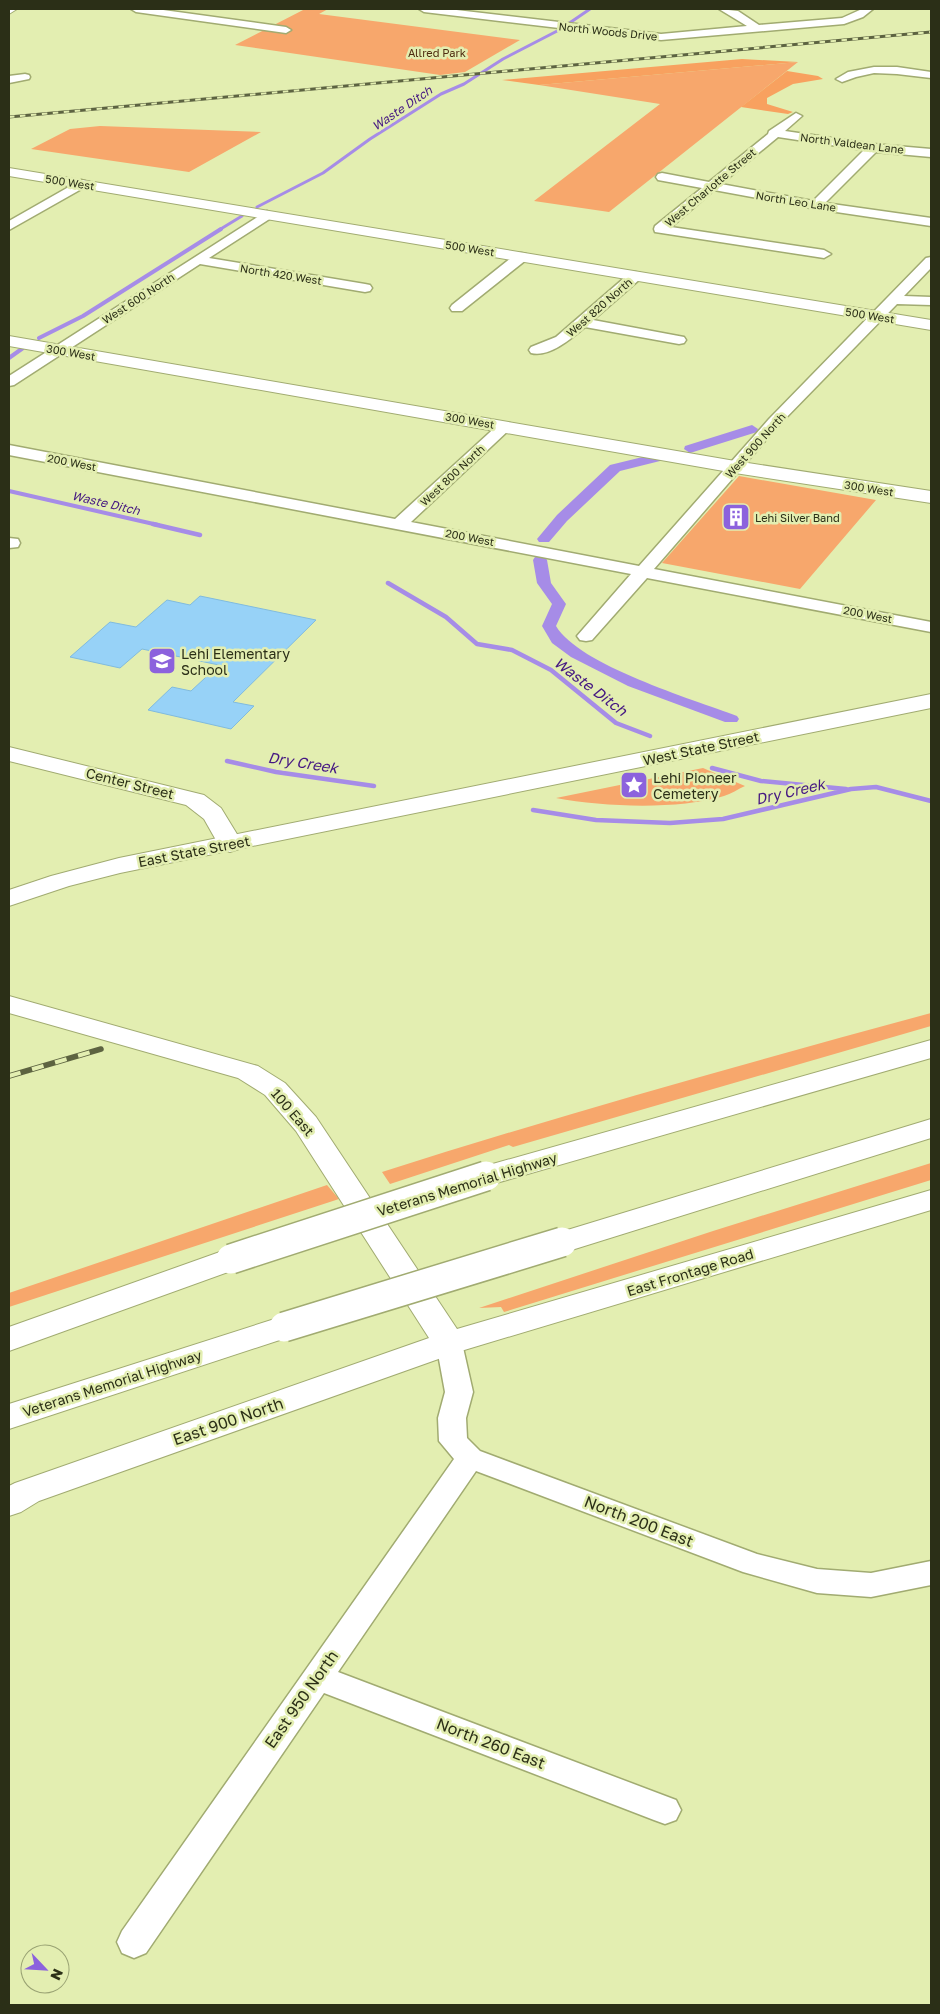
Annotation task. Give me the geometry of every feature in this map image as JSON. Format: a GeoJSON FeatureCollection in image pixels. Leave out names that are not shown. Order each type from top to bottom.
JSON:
{"type":"FeatureCollection","features":[{"type":"Feature","properties":{"kind":"main road","name":"500 West"},"geometry":{"type":"LineString","coordinates":[[9,172],[931,325]]}},
{"type":"Feature","properties":{"kind":"main road","name":"300 West"},"geometry":{"type":"LineString","coordinates":[[9,341],[734,467],[931,497]]}},
{"type":"Feature","properties":{"kind":"main road","name":"West State Street"},"geometry":{"type":"LineString","coordinates":[[382,814],[931,701]]}},
{"type":"Feature","properties":{"kind":"main road","name":"Center Street"},"geometry":{"type":"LineString","coordinates":[[9,754],[195,800],[209,808],[230,844]]}},
{"type":"Feature","properties":{"kind":"main road","name":"East State Street"},"geometry":{"type":"LineString","coordinates":[[9,898],[60,881],[119,866],[382,814]]}},
{"type":"Feature","properties":{"kind":"main road","name":"100 East"},"geometry":{"type":"LineString","coordinates":[[9,1004],[248,1072],[275,1089],[306,1124],[449,1343]]}},
{"type":"Feature","properties":{"kind":"main road","name":"Veterans Memorial Highway"},"geometry":{"type":"LineString","coordinates":[[9,1339],[231,1259],[486,1176],[931,1048]]}},
{"type":"Feature","properties":{"kind":"main road","name":"Veterans Memorial Highway"},"geometry":{"type":"LineString","coordinates":[[9,1417],[284,1327],[931,1128]]}},
{"type":"Feature","properties":{"kind":"main road","name":"East Frontage Road"},"geometry":{"type":"LineString","coordinates":[[449,1343],[931,1200]]}},
{"type":"Feature","properties":{"kind":"main road","name":"East 900 North"},"geometry":{"type":"LineString","coordinates":[[9,1503],[27,1492],[449,1343]]}},
{"type":"Feature","properties":{"kind":"street"},"geometry":{"type":"LineString","coordinates":[[136,9],[286,30]]}},
{"type":"Feature","properties":{"kind":"street","name":"North Woods Drive"},"geometry":{"type":"LineString","coordinates":[[424,9],[651,37],[832,22],[852,18],[868,9]]}},
{"type":"Feature","properties":{"kind":"street"},"geometry":{"type":"LineString","coordinates":[[724,9],[734,13],[758,29]]}},
{"type":"Feature","properties":{"kind":"street"},"geometry":{"type":"LineString","coordinates":[[842,79],[852,73],[881,70],[931,75]]}},
{"type":"Feature","properties":{"kind":"street"},"geometry":{"type":"LineString","coordinates":[[9,80],[26,77]]}},
{"type":"Feature","properties":{"kind":"street","name":"West Charlotte Street"},"geometry":{"type":"LineString","coordinates":[[796,116],[660,228],[824,254]]}},
{"type":"Feature","properties":{"kind":"street","name":"North Valdean Lane"},"geometry":{"type":"LineString","coordinates":[[773,133],[873,148],[931,153]]}},
{"type":"Feature","properties":{"kind":"street"},"geometry":{"type":"LineString","coordinates":[[816,205],[873,148]]}},
{"type":"Feature","properties":{"kind":"street","name":"North Leo Lane"},"geometry":{"type":"LineString","coordinates":[[662,177],[816,205],[931,222]]}},
{"type":"Feature","properties":{"kind":"street"},"geometry":{"type":"LineString","coordinates":[[9,226],[81,184]]}},
{"type":"Feature","properties":{"kind":"street","name":"West 600 North"},"geometry":{"type":"LineString","coordinates":[[9,382],[266,215]]}},
{"type":"Feature","properties":{"kind":"street"},"geometry":{"type":"LineString","coordinates":[[457,308],[521,257]]}},
{"type":"Feature","properties":{"kind":"street","name":"North 420 West"},"geometry":{"type":"LineString","coordinates":[[198,260],[365,288]]}},
{"type":"Feature","properties":{"kind":"street","name":"West 900 North"},"geometry":{"type":"LineString","coordinates":[[586,636],[774,422],[931,261]]}},
{"type":"Feature","properties":{"kind":"street","name":"West 820 North"},"geometry":{"type":"LineString","coordinates":[[536,350],[561,340],[635,276]]}},
{"type":"Feature","properties":{"kind":"street"},"geometry":{"type":"LineString","coordinates":[[895,300],[931,301]]}},
{"type":"Feature","properties":{"kind":"street"},"geometry":{"type":"LineString","coordinates":[[583,322],[679,340]]}},
{"type":"Feature","properties":{"kind":"street","name":"West 800 North"},"geometry":{"type":"LineString","coordinates":[[399,524],[505,426]]}},
{"type":"Feature","properties":{"kind":"street","name":"200 West"},"geometry":{"type":"LineString","coordinates":[[9,450],[931,627]]}},
{"type":"Feature","properties":{"kind":"street","name":"North 200 East"},"geometry":{"type":"LineString","coordinates":[[449,1343],[459,1392],[452,1418],[453,1441],[470,1458],[753,1564],[817,1581],[871,1585],[931,1573]]}},
{"type":"Feature","properties":{"kind":"street","name":"East 950 North"},"geometry":{"type":"LineString","coordinates":[[134,1942],[470,1458]]}},
{"type":"Feature","properties":{"kind":"street","name":"North 260 East"},"geometry":{"type":"LineString","coordinates":[[317,1676],[665,1810]]}},
{"type":"Feature","properties":{"kind":"green space","name":"Allred Park"},"geometry":{"type":"Polygon","coordinates":[[[305,9],[328,9],[319,14],[520,40],[465,72],[440,75],[235,45],[305,9]]]}},
{"type":"Feature","properties":{"kind":"green space"},"geometry":{"type":"Polygon","coordinates":[[[798,62],[609,212],[534,201],[660,104],[539,85],[798,62]]]}},
{"type":"Feature","properties":{"kind":"green space"},"geometry":{"type":"Polygon","coordinates":[[[100,126],[261,132],[189,172],[31,149],[70,129],[100,126]]]}},
{"type":"Feature","properties":{"kind":"green space"},"geometry":{"type":"Polygon","coordinates":[[[739,476],[876,500],[800,589],[662,563],[739,476]]]}},
{"type":"Feature","properties":{"kind":"green space"},"geometry":{"type":"Polygon","coordinates":[[[703,768],[745,786],[727,795],[705,800],[663,805],[618,805],[556,798],[703,768]]]}},
{"type":"Feature","properties":{"kind":"green space"},"geometry":{"type":"Polygon","coordinates":[[[931,1013],[931,1026],[513,1147],[509,1145],[390,1184],[382,1172],[656,1090],[931,1013]]]}},
{"type":"Feature","properties":{"kind":"green space"},"geometry":{"type":"Polygon","coordinates":[[[931,1163],[931,1180],[504,1312],[501,1307],[479,1308],[713,1231],[931,1163]]]}},
{"type":"Feature","properties":{"kind":"green space"},"geometry":{"type":"Polygon","coordinates":[[[327,1185],[339,1199],[9,1307],[9,1293],[327,1185]]]}},
{"type":"Feature","properties":{"kind":"shaded area"},"geometry":{"type":"Polygon","coordinates":[[[742,59],[798,62],[539,85],[502,80],[742,59]]]}},
{"type":"Feature","properties":{"kind":"shaded area"},"geometry":{"type":"Polygon","coordinates":[[[787,71],[818,76],[823,79],[793,84],[767,98],[767,104],[793,112],[788,114],[741,107],[787,71]]]}},
{"type":"Feature","properties":{"kind":"building","name":"Lehi Elementary School"},"geometry":{"type":"Polygon","coordinates":[[[200,596],[316,620],[233,702],[254,706],[231,729],[148,710],[172,687],[191,691],[219,665],[142,649],[120,668],[70,657],[110,622],[136,627],[167,600],[190,605],[200,596]]]}},
{"type":"Feature","properties":{"kind":"waterway","name":"Waste Ditch"},"geometry":{"type":"LineString","coordinates":[[568,24],[590,9]]}},
{"type":"Feature","properties":{"kind":"waterway","name":"Waste Ditch"},"geometry":{"type":"LineString","coordinates":[[257,207],[323,173],[370,139],[441,94],[464,84],[503,59],[561,29]]}},
{"type":"Feature","properties":{"kind":"waterway","name":"Waste Ditch"},"geometry":{"type":"LineString","coordinates":[[219,230],[242,216]]}},
{"type":"Feature","properties":{"kind":"waterway","name":"Waste Ditch"},"geometry":{"type":"LineString","coordinates":[[39,338],[83,316],[221,229]]}},
{"type":"Feature","properties":{"kind":"waterway","name":"Waste Ditch"},"geometry":{"type":"LineString","coordinates":[[9,358],[23,348]]}},
{"type":"Feature","properties":{"kind":"waterway"},"geometry":{"type":"LineString","coordinates":[[690,449],[752,429]]}},
{"type":"Feature","properties":{"kind":"waterway"},"geometry":{"type":"LineString","coordinates":[[544,539],[562,518],[615,468],[659,457]]}},
{"type":"Feature","properties":{"kind":"waterway","name":"Waste Ditch"},"geometry":{"type":"LineString","coordinates":[[9,491],[158,525]]}},
{"type":"Feature","properties":{"kind":"waterway","name":"Waste Ditch"},"geometry":{"type":"LineString","coordinates":[[153,524],[200,535]]}},
{"type":"Feature","properties":{"kind":"waterway"},"geometry":{"type":"LineString","coordinates":[[540,560],[544,583],[559,604],[549,626],[557,640],[576,654],[633,683],[731,719]]}},
{"type":"Feature","properties":{"kind":"waterway","name":"Waste Ditch"},"geometry":{"type":"LineString","coordinates":[[388,583],[446,617],[477,644],[512,650],[551,670],[616,723],[650,736]]}},
{"type":"Feature","properties":{"kind":"waterway","name":"Dry Creek"},"geometry":{"type":"LineString","coordinates":[[227,761],[276,772],[374,786]]}},
{"type":"Feature","properties":{"kind":"waterway","name":"Waste Ditch"},"geometry":{"type":"LineString","coordinates":[[712,768],[761,781],[846,789]]}},
{"type":"Feature","properties":{"kind":"waterway","name":"Dry Creek"},"geometry":{"type":"LineString","coordinates":[[533,810],[596,820],[670,823],[723,819],[851,789],[876,787],[931,801]]}},
{"type":"Feature","properties":{"kind":"railway"},"geometry":{"type":"LineString","coordinates":[[9,117],[931,32]]}},
{"type":"Feature","properties":{"kind":"railway"},"geometry":{"type":"LineString","coordinates":[[9,1076],[101,1049]]}},
{"type":"Feature","properties":{"kind":"place","name":"Lehi Silver Band"},"geometry":{"type":"Point","coordinates":[736,517]}},
{"type":"Feature","properties":{"kind":"place","name":"Lehi Elementary School"},"geometry":{"type":"Point","coordinates":[162,661]}},
{"type":"Feature","properties":{"kind":"place","name":"Lehi Pioneer Cemetery"},"geometry":{"type":"Point","coordinates":[634,785]}}]}
